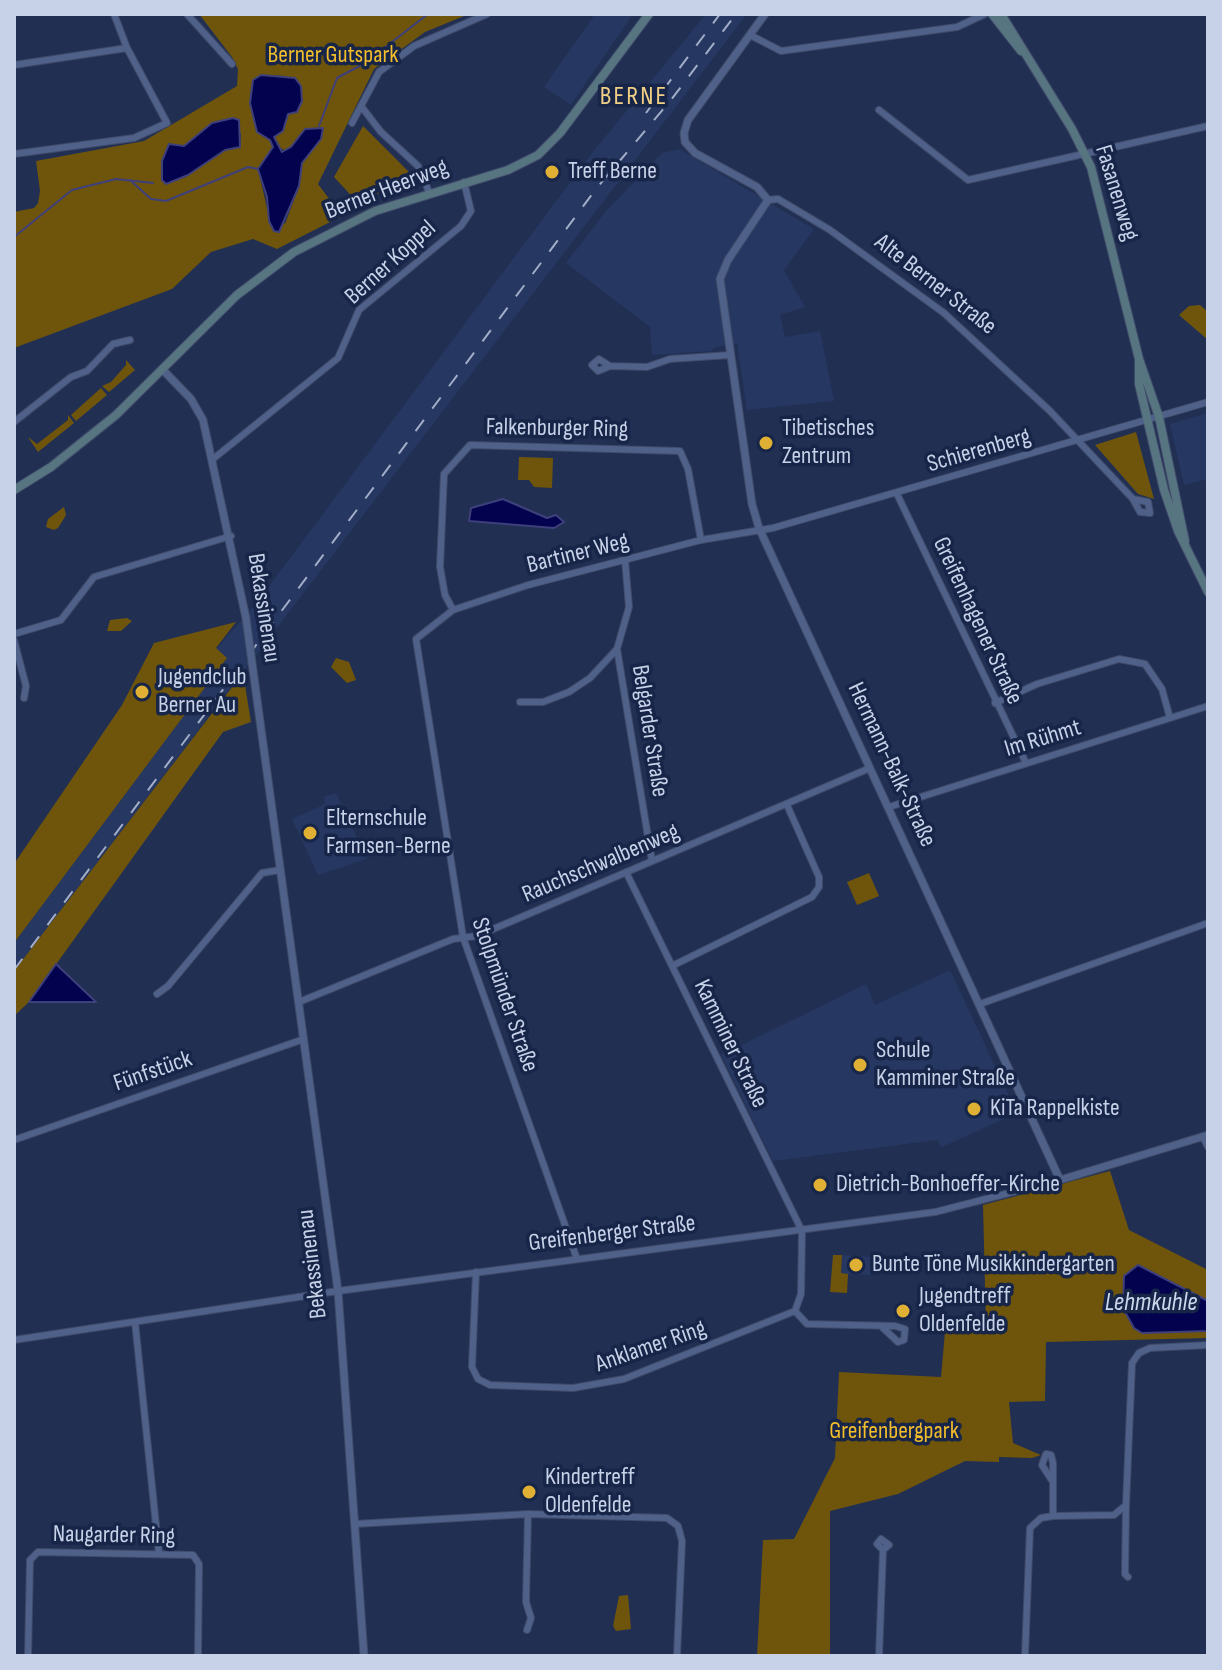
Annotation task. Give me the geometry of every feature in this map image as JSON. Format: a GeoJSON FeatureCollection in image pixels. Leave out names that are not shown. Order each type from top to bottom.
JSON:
{"type":"FeatureCollection","features":[{"type":"Feature","properties":{"kind":"main road","name":"Berner Heerweg"},"geometry":{"type":"LineString","coordinates":[[14,490],[91,436],[237,295],[294,252],[354,220],[429,192],[519,166],[550,145],[649,14]]}},
{"type":"Feature","properties":{"kind":"main road","name":"Fasanenweg"},"geometry":{"type":"LineString","coordinates":[[992,14],[1021,52]]}},
{"type":"Feature","properties":{"kind":"main road","name":"Fasanenweg"},"geometry":{"type":"LineString","coordinates":[[1001,14],[1021,52],[1085,154],[1095,179],[1139,359],[1159,417],[1172,500]]}},
{"type":"Feature","properties":{"kind":"main road","name":"Fasanenweg"},"geometry":{"type":"LineString","coordinates":[[1139,359],[1139,384],[1147,421],[1172,500]]}},
{"type":"Feature","properties":{"kind":"main road"},"geometry":{"type":"LineString","coordinates":[[1172,500],[1185,541],[1208,592]]}},
{"type":"Feature","properties":{"kind":"street"},"geometry":{"type":"LineString","coordinates":[[14,154],[134,138],[167,123],[127,48],[114,14]]}},
{"type":"Feature","properties":{"kind":"street"},"geometry":{"type":"LineString","coordinates":[[187,14],[232,64]]}},
{"type":"Feature","properties":{"kind":"street"},"geometry":{"type":"LineString","coordinates":[[352,123],[379,72],[414,46],[487,14]]}},
{"type":"Feature","properties":{"kind":"street"},"geometry":{"type":"LineString","coordinates":[[765,14],[750,35],[781,51],[957,27],[985,14]]}},
{"type":"Feature","properties":{"kind":"street","name":"Alte Berner Straße"},"geometry":{"type":"LineString","coordinates":[[750,35],[688,120],[685,142],[704,159],[764,192],[768,200],[778,199],[901,278],[985,349],[1133,499]]}},
{"type":"Feature","properties":{"kind":"street"},"geometry":{"type":"LineString","coordinates":[[14,65],[127,48]]}},
{"type":"Feature","properties":{"kind":"street"},"geometry":{"type":"LineString","coordinates":[[361,106],[381,132],[415,162],[429,192]]}},
{"type":"Feature","properties":{"kind":"street"},"geometry":{"type":"LineString","coordinates":[[879,110],[968,180],[1208,126]]}},
{"type":"Feature","properties":{"kind":"street","name":"Berner Koppel"},"geometry":{"type":"LineString","coordinates":[[213,459],[338,358],[359,310],[468,218],[471,205],[464,182]]}},
{"type":"Feature","properties":{"kind":"street","name":"Hermann-Balk-Straße"},"geometry":{"type":"LineString","coordinates":[[768,200],[722,270],[720,288],[752,504],[759,528],[1060,1180]]}},
{"type":"Feature","properties":{"kind":"street"},"geometry":{"type":"LineString","coordinates":[[14,422],[71,377],[87,371],[113,344],[130,340]]}},
{"type":"Feature","properties":{"kind":"street"},"geometry":{"type":"LineString","coordinates":[[610,366],[647,367],[670,359],[730,355]]}},
{"type":"Feature","properties":{"kind":"street","name":"Bekassinenau"},"geometry":{"type":"LineString","coordinates":[[162,369],[201,413],[231,536],[246,618],[338,1291],[364,1656]]}},
{"type":"Feature","properties":{"kind":"street","name":"Schierenberg"},"geometry":{"type":"LineString","coordinates":[[759,528],[897,494],[1208,402]]}},
{"type":"Feature","properties":{"kind":"street","name":"Falkenburger Ring"},"geometry":{"type":"LineString","coordinates":[[453,610],[445,595],[440,567],[444,474],[470,445],[680,451],[688,469],[701,540]]}},
{"type":"Feature","properties":{"kind":"street","name":"Greifenhagener Straße"},"geometry":{"type":"LineString","coordinates":[[897,494],[1026,763]]}},
{"type":"Feature","properties":{"kind":"street","name":"Bartiner Weg"},"geometry":{"type":"LineString","coordinates":[[416,639],[453,610],[528,585],[759,528]]}},
{"type":"Feature","properties":{"kind":"street"},"geometry":{"type":"LineString","coordinates":[[24,698],[26,686],[14,637],[61,620],[94,577],[231,536]]}},
{"type":"Feature","properties":{"kind":"street","name":"Belgarder Straße"},"geometry":{"type":"LineString","coordinates":[[625,560],[629,607],[617,649],[652,861]]}},
{"type":"Feature","properties":{"kind":"street","name":"Stolpmünder Straße"},"geometry":{"type":"LineString","coordinates":[[416,639],[463,937],[577,1259]]}},
{"type":"Feature","properties":{"kind":"street"},"geometry":{"type":"LineString","coordinates":[[520,702],[543,702],[569,692],[590,678],[617,649]]}},
{"type":"Feature","properties":{"kind":"street"},"geometry":{"type":"LineString","coordinates":[[995,703],[1037,684],[1119,659],[1145,664],[1162,689],[1170,718]]}},
{"type":"Feature","properties":{"kind":"street","name":"Im Rühmt"},"geometry":{"type":"LineString","coordinates":[[889,807],[1208,706]]}},
{"type":"Feature","properties":{"kind":"street","name":"Rauchschwalbenweg"},"geometry":{"type":"LineString","coordinates":[[299,1002],[463,937],[477,936],[870,768]]}},
{"type":"Feature","properties":{"kind":"street"},"geometry":{"type":"LineString","coordinates":[[672,966],[812,897],[819,887],[819,877],[787,805]]}},
{"type":"Feature","properties":{"kind":"street"},"geometry":{"type":"LineString","coordinates":[[157,994],[168,986],[262,873],[280,870]]}},
{"type":"Feature","properties":{"kind":"street","name":"Kamminer Straße"},"geometry":{"type":"LineString","coordinates":[[626,872],[802,1231]]}},
{"type":"Feature","properties":{"kind":"street"},"geometry":{"type":"LineString","coordinates":[[980,1004],[1208,923]]}},
{"type":"Feature","properties":{"kind":"street","name":"Fünfstück"},"geometry":{"type":"LineString","coordinates":[[14,1140],[304,1039]]}},
{"type":"Feature","properties":{"kind":"street"},"geometry":{"type":"LineString","coordinates":[[1206,1136],[1208,1147]]}},
{"type":"Feature","properties":{"kind":"street","name":"Greifenberger Straße"},"geometry":{"type":"LineString","coordinates":[[14,1340],[338,1291],[935,1212],[1060,1180],[1206,1136]]}},
{"type":"Feature","properties":{"kind":"street"},"geometry":{"type":"LineString","coordinates":[[802,1231],[801,1294],[795,1311],[807,1324],[882,1327]]}},
{"type":"Feature","properties":{"kind":"street","name":"Anklamer Ring"},"geometry":{"type":"LineString","coordinates":[[476,1272],[472,1367],[478,1379],[490,1385],[573,1388],[624,1379],[795,1311]]}},
{"type":"Feature","properties":{"kind":"street"},"geometry":{"type":"LineString","coordinates":[[135,1322],[159,1554]]}},
{"type":"Feature","properties":{"kind":"street"},"geometry":{"type":"LineString","coordinates":[[1128,1577],[1125,1574],[1126,1505],[1132,1363],[1139,1353],[1150,1348],[1208,1345]]}},
{"type":"Feature","properties":{"kind":"street"},"geometry":{"type":"LineString","coordinates":[[1053,1482],[1053,1516]]}},
{"type":"Feature","properties":{"kind":"street"},"geometry":{"type":"LineString","coordinates":[[1025,1656],[1027,1534],[1041,1518],[1114,1515],[1126,1505]]}},
{"type":"Feature","properties":{"kind":"street"},"geometry":{"type":"LineString","coordinates":[[355,1524],[528,1514],[642,1516],[673,1521],[682,1541],[677,1656]]}},
{"type":"Feature","properties":{"kind":"street"},"geometry":{"type":"LineString","coordinates":[[527,1630],[531,1618],[526,1602],[528,1514]]}},
{"type":"Feature","properties":{"kind":"street"},"geometry":{"type":"LineString","coordinates":[[879,1656],[883,1550]]}},
{"type":"Feature","properties":{"kind":"street","name":"Naugarder Ring"},"geometry":{"type":"LineString","coordinates":[[28,1656],[30,1560],[38,1552],[193,1555],[199,1564],[198,1656]]}},
{"type":"Feature","properties":{"kind":"shaded area"},"geometry":{"type":"Polygon","coordinates":[[[595,14],[633,14],[571,105],[544,87],[595,14]]]}},
{"type":"Feature","properties":{"kind":"shaded area"},"geometry":{"type":"Polygon","coordinates":[[[706,14],[747,14],[14,971],[14,943],[226,659],[216,649],[255,605],[592,153],[706,14]]]}},
{"type":"Feature","properties":{"kind":"shaded area"},"geometry":{"type":"Polygon","coordinates":[[[679,149],[814,229],[784,270],[805,307],[780,315],[785,337],[820,331],[834,401],[747,410],[737,344],[715,347],[711,351],[652,355],[650,327],[566,263],[606,211],[662,153],[679,149]]]}},
{"type":"Feature","properties":{"kind":"shaded area"},"geometry":{"type":"Polygon","coordinates":[[[1208,413],[1208,479],[1184,485],[1170,424],[1208,413]]]}},
{"type":"Feature","properties":{"kind":"shaded area"},"geometry":{"type":"Polygon","coordinates":[[[336,793],[367,859],[318,875],[292,819],[325,804],[324,797],[336,793]]]}},
{"type":"Feature","properties":{"kind":"shaded area","name":"Schule Kamminer Straße"},"geometry":{"type":"Polygon","coordinates":[[[950,970],[1017,1113],[942,1147],[937,1140],[773,1161],[721,1055],[866,984],[875,1005],[950,970]]]}},
{"type":"Feature","properties":{"kind":"shaded area","name":"Bunte Töne Musikkindergarten"},"geometry":{"type":"Polygon","coordinates":[[[842,1255],[871,1257],[870,1275],[841,1274],[842,1255]]]}},
{"type":"Feature","properties":{"kind":"green space","name":"Berner Gutspark"},"geometry":{"type":"Polygon","coordinates":[[[199,14],[469,14],[425,32],[374,69],[318,184],[342,216],[277,249],[253,239],[211,252],[172,289],[14,348],[14,212],[34,208],[38,203],[40,191],[36,161],[144,141],[237,86],[238,69],[199,14]],[[261,75],[250,93],[250,103],[257,132],[270,140],[274,151],[258,169],[267,208],[285,224],[299,186],[305,129],[287,151],[277,147],[274,137],[288,114],[285,76],[261,75]],[[233,118],[212,123],[184,146],[167,148],[162,180],[188,175],[226,150],[240,147],[241,135],[233,118]]]}},
{"type":"Feature","properties":{"kind":"green space"},"geometry":{"type":"Polygon","coordinates":[[[363,126],[411,174],[409,179],[358,203],[334,177],[363,126]]]}},
{"type":"Feature","properties":{"kind":"green space"},"geometry":{"type":"Polygon","coordinates":[[[1200,305],[1208,312],[1208,340],[1179,315],[1189,306],[1200,305]]]}},
{"type":"Feature","properties":{"kind":"green space"},"geometry":{"type":"Polygon","coordinates":[[[126,360],[135,370],[109,392],[102,386],[111,382],[126,365],[126,360]]]}},
{"type":"Feature","properties":{"kind":"green space"},"geometry":{"type":"Polygon","coordinates":[[[101,388],[107,395],[76,421],[71,415],[101,388]]]}},
{"type":"Feature","properties":{"kind":"green space"},"geometry":{"type":"Polygon","coordinates":[[[68,415],[74,423],[38,452],[28,437],[37,444],[68,420],[68,415]]]}},
{"type":"Feature","properties":{"kind":"green space"},"geometry":{"type":"Polygon","coordinates":[[[1136,432],[1154,499],[1138,494],[1095,445],[1136,432]]]}},
{"type":"Feature","properties":{"kind":"green space"},"geometry":{"type":"Polygon","coordinates":[[[519,457],[553,458],[552,488],[534,487],[529,480],[518,480],[519,457]]]}},
{"type":"Feature","properties":{"kind":"green space"},"geometry":{"type":"Polygon","coordinates":[[[64,507],[66,515],[58,528],[46,527],[48,519],[64,507]]]}},
{"type":"Feature","properties":{"kind":"green space"},"geometry":{"type":"Polygon","coordinates":[[[127,618],[132,621],[121,631],[107,631],[110,620],[127,618]]]}},
{"type":"Feature","properties":{"kind":"green space"},"geometry":{"type":"Polygon","coordinates":[[[236,622],[216,648],[227,658],[14,943],[14,864],[122,705],[154,643],[236,622]]]}},
{"type":"Feature","properties":{"kind":"green space"},"geometry":{"type":"Polygon","coordinates":[[[336,658],[349,662],[356,680],[347,683],[331,667],[336,658]]]}},
{"type":"Feature","properties":{"kind":"green space"},"geometry":{"type":"Polygon","coordinates":[[[243,673],[251,722],[223,732],[29,1002],[14,1016],[14,971],[243,673]]]}},
{"type":"Feature","properties":{"kind":"green space"},"geometry":{"type":"Polygon","coordinates":[[[869,873],[879,896],[857,905],[847,882],[869,873]]]}},
{"type":"Feature","properties":{"kind":"green space","name":"Greifenbergpark"},"geometry":{"type":"Polygon","coordinates":[[[1110,1171],[1129,1230],[1208,1270],[1208,1301],[1138,1265],[1123,1276],[1123,1308],[1178,1332],[1208,1331],[1208,1338],[1046,1342],[1045,1401],[1009,1402],[1013,1443],[1041,1455],[1032,1458],[999,1457],[999,1462],[965,1461],[898,1494],[830,1511],[830,1656],[757,1656],[763,1540],[794,1539],[835,1458],[839,1372],[941,1377],[945,1332],[978,1333],[986,1325],[983,1205],[1110,1171]]]}},
{"type":"Feature","properties":{"kind":"green space"},"geometry":{"type":"Polygon","coordinates":[[[833,1255],[842,1255],[841,1273],[848,1274],[847,1293],[830,1292],[833,1255]]]}},
{"type":"Feature","properties":{"kind":"green space"},"geometry":{"type":"Polygon","coordinates":[[[628,1595],[631,1629],[616,1631],[613,1626],[619,1596],[628,1595]]]}},
{"type":"Feature","properties":{"kind":"water"},"geometry":{"type":"Polygon","coordinates":[[[261,75],[295,78],[301,86],[302,101],[297,112],[288,114],[283,131],[274,137],[282,152],[291,147],[305,129],[323,128],[321,139],[302,163],[299,186],[279,232],[274,231],[269,221],[267,197],[258,169],[273,147],[270,140],[257,132],[250,103],[253,80],[261,75]]]}},
{"type":"Feature","properties":{"kind":"water"},"geometry":{"type":"Polygon","coordinates":[[[233,118],[239,120],[240,147],[225,150],[188,175],[166,184],[162,180],[162,161],[169,144],[184,146],[212,123],[233,118]]]}},
{"type":"Feature","properties":{"kind":"water"},"geometry":{"type":"Polygon","coordinates":[[[503,499],[547,518],[556,515],[564,522],[554,528],[469,521],[471,508],[503,499]]]}},
{"type":"Feature","properties":{"kind":"water"},"geometry":{"type":"Polygon","coordinates":[[[56,964],[96,1002],[29,1002],[56,964]]]}},
{"type":"Feature","properties":{"kind":"water","name":"Lehmkuhle"},"geometry":{"type":"Polygon","coordinates":[[[1138,1265],[1208,1301],[1208,1331],[1142,1333],[1134,1328],[1123,1308],[1124,1276],[1138,1265]]]}},
{"type":"Feature","properties":{"kind":"waterway"},"geometry":{"type":"LineString","coordinates":[[319,126],[337,78],[365,63],[428,14]]}},
{"type":"Feature","properties":{"kind":"waterway"},"geometry":{"type":"LineString","coordinates":[[130,180],[151,199],[166,201],[248,167],[258,169]]}},
{"type":"Feature","properties":{"kind":"waterway"},"geometry":{"type":"LineString","coordinates":[[14,237],[72,190],[116,179],[153,183]]}},
{"type":"Feature","properties":{"kind":"railway"},"geometry":{"type":"LineString","coordinates":[[646,113],[720,14]]}},
{"type":"Feature","properties":{"kind":"railway"},"geometry":{"type":"LineString","coordinates":[[14,970],[596,189],[671,100],[736,14]]}},
{"type":"Feature","properties":{"kind":"place","name":"Treff Berne"},"geometry":{"type":"Point","coordinates":[552,172]}},
{"type":"Feature","properties":{"kind":"place","name":"Tibetisches Zentrum"},"geometry":{"type":"Point","coordinates":[766,443]}},
{"type":"Feature","properties":{"kind":"place","name":"Jugendclub Berner Au"},"geometry":{"type":"Point","coordinates":[142,692]}},
{"type":"Feature","properties":{"kind":"place","name":"Elternschule Farmsen-Berne"},"geometry":{"type":"Point","coordinates":[310,833]}},
{"type":"Feature","properties":{"kind":"place","name":"Schule Kamminer Straße"},"geometry":{"type":"Point","coordinates":[860,1065]}},
{"type":"Feature","properties":{"kind":"place","name":"KiTa Rappelkiste"},"geometry":{"type":"Point","coordinates":[974,1109]}},
{"type":"Feature","properties":{"kind":"place","name":"Dietrich-Bonhoeffer-Kirche"},"geometry":{"type":"Point","coordinates":[820,1185]}},
{"type":"Feature","properties":{"kind":"place","name":"Bunte Töne Musikkindergarten"},"geometry":{"type":"Point","coordinates":[856,1265]}},
{"type":"Feature","properties":{"kind":"place","name":"Jugendtreff Oldenfelde"},"geometry":{"type":"Point","coordinates":[903,1311]}},
{"type":"Feature","properties":{"kind":"place","name":"Kindertreff Oldenfelde"},"geometry":{"type":"Point","coordinates":[529,1492]}},
{"type":"Feature","properties":{"kind":"district","name":"BERNE"},"geometry":{"type":"Point","coordinates":[634,97]}}]}
